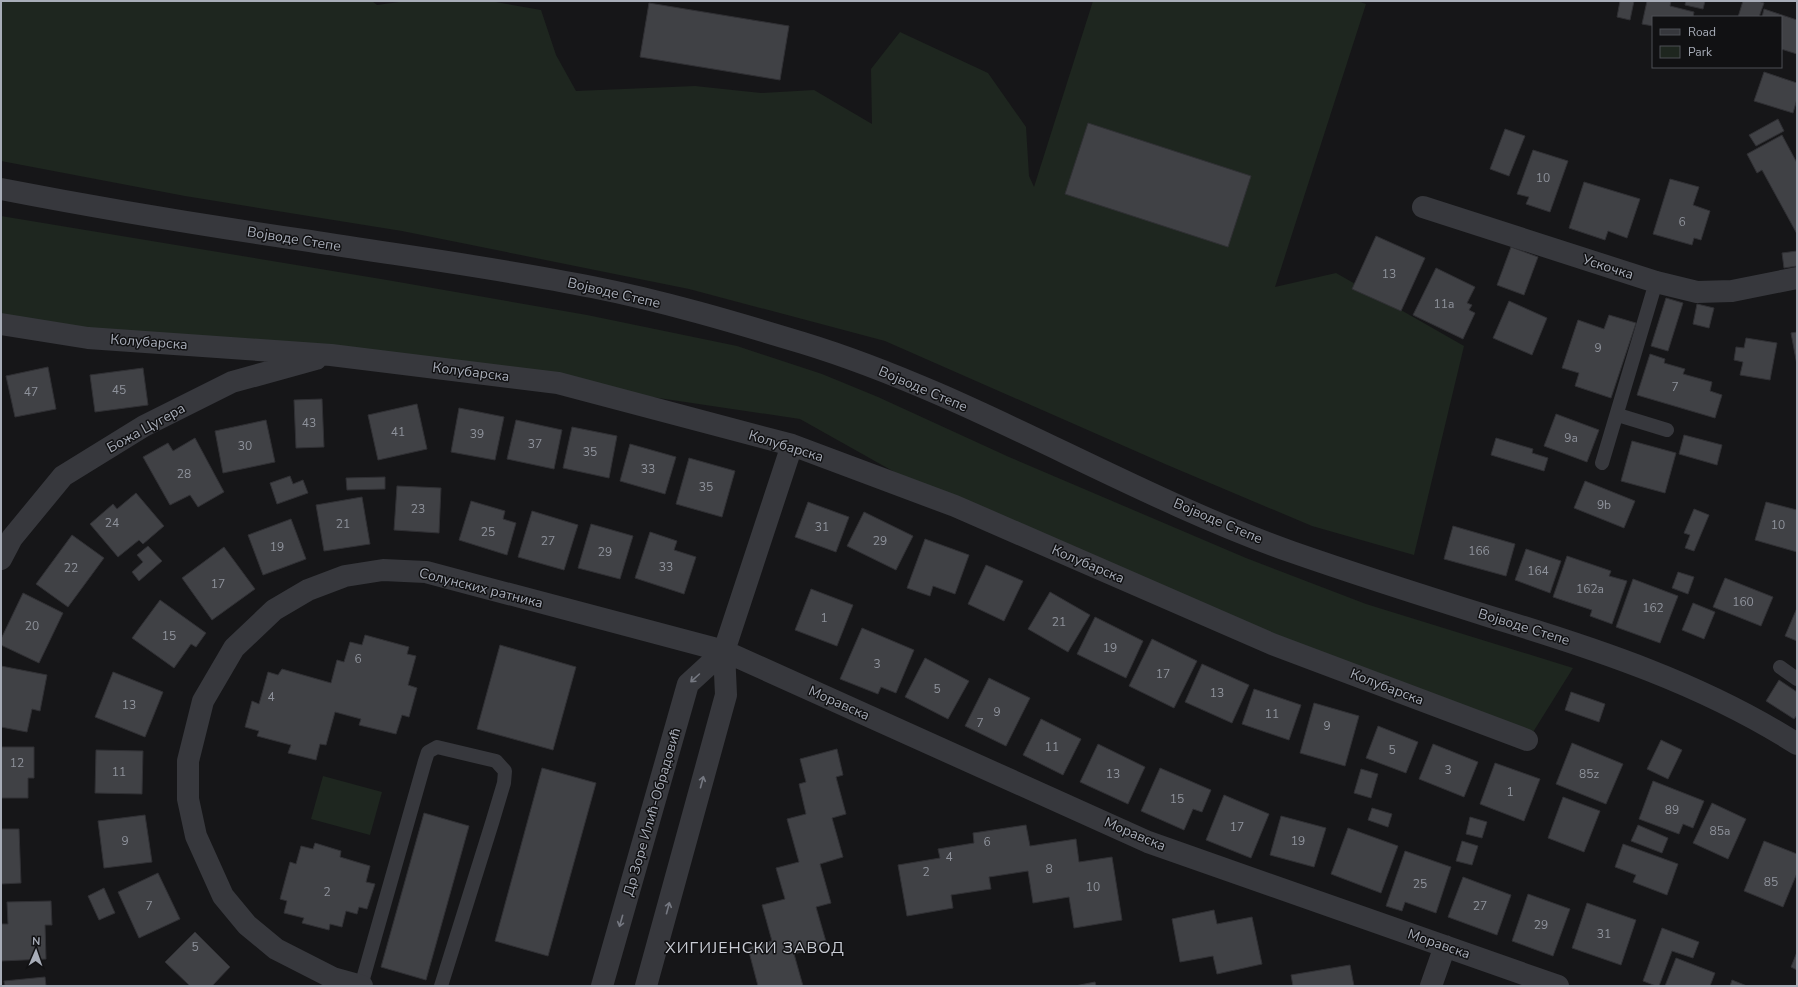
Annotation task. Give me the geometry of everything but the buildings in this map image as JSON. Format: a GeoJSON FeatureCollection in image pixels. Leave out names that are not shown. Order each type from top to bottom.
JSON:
{"type":"FeatureCollection","features":[{"type":"Feature","properties":{"kind":"street","name":"Војводе Степе"},"geometry":{"type":"LineString","coordinates":[[1,189],[108,209],[314,242],[434,259],[589,286],[703,314],[810,345],[912,383],[1192,511],[1256,538],[1365,577],[1551,635],[1656,673],[1738,709],[1797,744]]}},
{"type":"Feature","properties":{"kind":"street","name":"Ускочка"},"geometry":{"type":"LineString","coordinates":[[1423,207],[1656,282],[1696,292],[1732,292],[1797,278]]}},
{"type":"Feature","properties":{"kind":"street","name":"Колубарска"},"geometry":{"type":"LineString","coordinates":[[1,324],[88,338],[331,355],[558,383],[792,445],[955,506],[1272,644],[1527,740]]}},
{"type":"Feature","properties":{"kind":"street","name":"Божа Цугера"},"geometry":{"type":"LineString","coordinates":[[1,559],[12,538],[63,476],[144,426],[232,382],[331,355]]}},
{"type":"Feature","properties":{"kind":"street","name":"Др Зоре Илић-Обрадовић"},"geometry":{"type":"LineString","coordinates":[[646,986],[726,695],[724,651],[792,445]]}},
{"type":"Feature","properties":{"kind":"street","name":"Солунских ратника"},"geometry":{"type":"LineString","coordinates":[[361,986],[333,978],[276,949],[247,925],[224,896],[196,836],[188,799],[188,761],[203,701],[234,648],[274,610],[308,590],[345,576],[383,570],[426,572],[724,651]]}},
{"type":"Feature","properties":{"kind":"street","name":"Др Зоре Илић-Обрадовић"},"geometry":{"type":"LineString","coordinates":[[602,986],[688,684],[724,651]]}},
{"type":"Feature","properties":{"kind":"street","name":"Моравска"},"geometry":{"type":"LineString","coordinates":[[724,651],[1148,842],[1558,986]]}},
{"type":"Feature","properties":{"kind":"street"},"geometry":{"type":"LineString","coordinates":[[1431,986],[1445,946]]}},
{"type":"Feature","properties":{"kind":"lane"},"geometry":{"type":"LineString","coordinates":[[1602,463],[1618,414],[1656,282]]}},
{"type":"Feature","properties":{"kind":"lane"},"geometry":{"type":"LineString","coordinates":[[1618,414],[1667,430]]}},
{"type":"Feature","properties":{"kind":"lane"},"geometry":{"type":"LineString","coordinates":[[1780,667],[1797,679]]}},
{"type":"Feature","properties":{"kind":"lane"},"geometry":{"type":"LineString","coordinates":[[361,986],[425,761],[428,752],[437,747],[496,761],[504,771],[504,783],[441,986]]}},
{"type":"Feature","properties":{"kind":"green space"},"geometry":{"type":"Polygon","coordinates":[[[1,1],[372,1],[377,5],[407,1],[490,1],[541,10],[556,55],[576,91],[695,86],[761,93],[814,90],[872,124],[871,69],[900,32],[988,73],[1026,127],[1029,176],[1034,187],[1093,1],[1357,1],[1366,4],[1275,287],[1336,273],[1464,346],[1414,555],[1312,526],[1165,464],[885,341],[689,289],[402,231],[185,196],[1,161],[1,1]]]}},
{"type":"Feature","properties":{"kind":"green space"},"geometry":{"type":"Polygon","coordinates":[[[1,216],[587,315],[737,346],[822,374],[878,397],[1009,457],[1246,558],[1366,604],[1573,668],[1530,737],[955,506],[800,419],[558,383],[1,324],[1,216]]]}},
{"type":"Feature","properties":{"kind":"green space"},"geometry":{"type":"Polygon","coordinates":[[[323,776],[382,792],[370,835],[311,819],[323,776]]]}},
{"type":"Feature","properties":{"kind":"district","name":"ХИГИЈЕНСКИ ЗАВОД"},"geometry":{"type":"Point","coordinates":[755,948]}}]}
